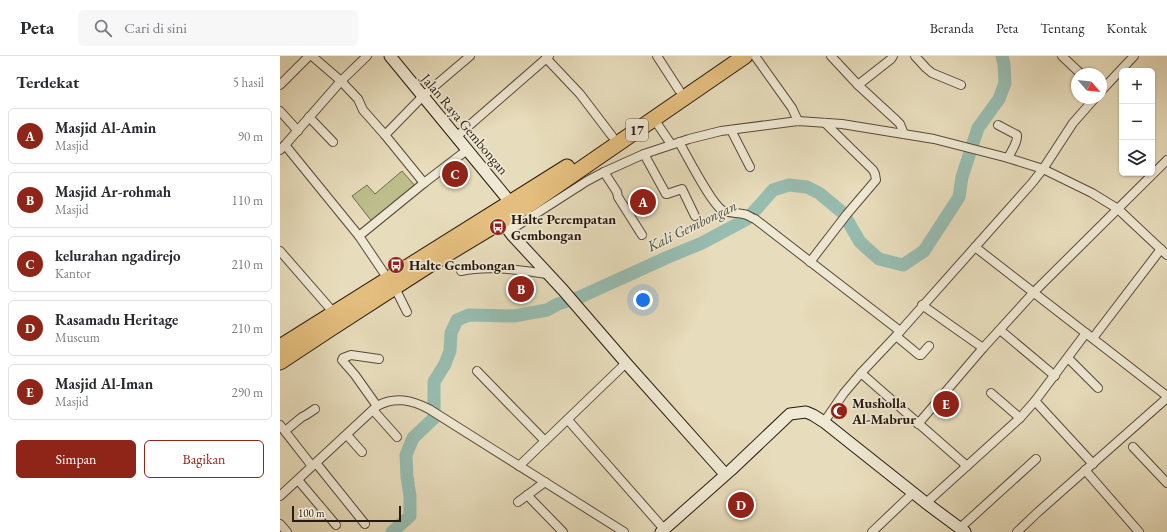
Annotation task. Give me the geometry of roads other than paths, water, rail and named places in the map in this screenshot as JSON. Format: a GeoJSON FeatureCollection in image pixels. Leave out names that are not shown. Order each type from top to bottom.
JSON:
{"type":"FeatureCollection","features":[{"type":"Feature","properties":{"kind":"highway","name":"17"},"geometry":{"type":"LineString","coordinates":[[280,347],[334,313],[451,252],[501,222],[513,207],[567,167],[727,56]]}},
{"type":"Feature","properties":{"kind":"highway","name":"17"},"geometry":{"type":"LineString","coordinates":[[513,207],[530,204],[745,56]]}},
{"type":"Feature","properties":{"kind":"highway","name":"17"},"geometry":{"type":"LineString","coordinates":[[280,362],[330,329],[392,284]]}},
{"type":"Feature","properties":{"kind":"street"},"geometry":{"type":"LineString","coordinates":[[280,85],[309,56]]}},
{"type":"Feature","properties":{"kind":"street"},"geometry":{"type":"LineString","coordinates":[[312,56],[341,81],[358,99],[363,110],[424,183]]}},
{"type":"Feature","properties":{"kind":"street"},"geometry":{"type":"LineString","coordinates":[[366,56],[341,81],[283,147],[360,236],[392,284],[407,312]]}},
{"type":"Feature","properties":{"kind":"street","name":"Jalan Raya Gembongan"},"geometry":{"type":"LineString","coordinates":[[390,56],[513,207]]}},
{"type":"Feature","properties":{"kind":"street"},"geometry":{"type":"LineString","coordinates":[[384,135],[423,96],[470,56]]}},
{"type":"Feature","properties":{"kind":"street"},"geometry":{"type":"LineString","coordinates":[[657,56],[680,90]]}},
{"type":"Feature","properties":{"kind":"street"},"geometry":{"type":"LineString","coordinates":[[755,56],[792,108],[798,122]]}},
{"type":"Feature","properties":{"kind":"street"},"geometry":{"type":"LineString","coordinates":[[831,56],[858,85],[900,124],[904,134]]}},
{"type":"Feature","properties":{"kind":"street"},"geometry":{"type":"LineString","coordinates":[[858,85],[893,56]]}},
{"type":"Feature","properties":{"kind":"street"},"geometry":{"type":"LineString","coordinates":[[915,56],[932,73],[961,85]]}},
{"type":"Feature","properties":{"kind":"street"},"geometry":{"type":"LineString","coordinates":[[1062,56],[1074,68]]}},
{"type":"Feature","properties":{"kind":"street"},"geometry":{"type":"LineString","coordinates":[[1107,85],[1134,56]]}},
{"type":"Feature","properties":{"kind":"street"},"geometry":{"type":"LineString","coordinates":[[456,137],[548,57],[580,94],[612,136]]}},
{"type":"Feature","properties":{"kind":"street"},"geometry":{"type":"LineString","coordinates":[[824,422],[844,393],[861,373],[1017,200],[1043,169],[1074,123],[1090,104]]}},
{"type":"Feature","properties":{"kind":"street"},"geometry":{"type":"LineString","coordinates":[[280,111],[298,130]]}},
{"type":"Feature","properties":{"kind":"street"},"geometry":{"type":"LineString","coordinates":[[309,117],[333,142]]}},
{"type":"Feature","properties":{"kind":"street"},"geometry":{"type":"LineString","coordinates":[[654,119],[675,143],[715,204],[720,209],[726,212],[746,215],[755,220],[898,333],[919,355],[921,355],[929,346]]}},
{"type":"Feature","properties":{"kind":"street"},"geometry":{"type":"LineString","coordinates":[[725,474],[501,222],[604,172],[644,154],[675,143],[731,130],[798,122],[842,124],[934,139],[1008,158],[1043,169],[1092,193],[1118,209],[1165,253],[1090,336],[1068,358],[1020,418],[926,503]]}},
{"type":"Feature","properties":{"kind":"street"},"geometry":{"type":"LineString","coordinates":[[810,262],[876,180],[875,174],[825,123]]}},
{"type":"Feature","properties":{"kind":"street"},"geometry":{"type":"LineString","coordinates":[[998,125],[1017,135],[1018,137],[1008,158]]}},
{"type":"Feature","properties":{"kind":"street"},"geometry":{"type":"LineString","coordinates":[[731,130],[750,167]]}},
{"type":"Feature","properties":{"kind":"street"},"geometry":{"type":"LineString","coordinates":[[360,236],[424,183],[468,150]]}},
{"type":"Feature","properties":{"kind":"street"},"geometry":{"type":"LineString","coordinates":[[644,154],[666,194],[682,189],[695,216]]}},
{"type":"Feature","properties":{"kind":"street"},"geometry":{"type":"LineString","coordinates":[[918,424],[983,348],[1034,292],[1167,160]]}},
{"type":"Feature","properties":{"kind":"street"},"geometry":{"type":"LineString","coordinates":[[604,172],[642,235]]}},
{"type":"Feature","properties":{"kind":"street"},"geometry":{"type":"LineString","coordinates":[[975,247],[1167,397],[1017,532]]}},
{"type":"Feature","properties":{"kind":"street"},"geometry":{"type":"LineString","coordinates":[[280,251],[334,313]]}},
{"type":"Feature","properties":{"kind":"street"},"geometry":{"type":"LineString","coordinates":[[461,271],[486,268],[547,274]]}},
{"type":"Feature","properties":{"kind":"street"},"geometry":{"type":"LineString","coordinates":[[922,306],[983,348]]}},
{"type":"Feature","properties":{"kind":"street"},"geometry":{"type":"LineString","coordinates":[[1000,330],[1055,376]]}},
{"type":"Feature","properties":{"kind":"street"},"geometry":{"type":"LineString","coordinates":[[379,358],[351,355],[343,358],[342,360],[355,374],[375,408],[397,437]]}},
{"type":"Feature","properties":{"kind":"street"},"geometry":{"type":"LineString","coordinates":[[1068,358],[1098,388]]}},
{"type":"Feature","properties":{"kind":"street"},"geometry":{"type":"LineString","coordinates":[[519,466],[626,363]]}},
{"type":"Feature","properties":{"kind":"street"},"geometry":{"type":"LineString","coordinates":[[477,371],[545,441]]}},
{"type":"Feature","properties":{"kind":"street"},"geometry":{"type":"LineString","coordinates":[[861,373],[967,466]]}},
{"type":"Feature","properties":{"kind":"street"},"geometry":{"type":"LineString","coordinates":[[991,393],[1020,418]]}},
{"type":"Feature","properties":{"kind":"street"},"geometry":{"type":"LineString","coordinates":[[280,496],[375,408],[384,402],[401,400],[418,403],[429,409],[545,482],[619,531]]}},
{"type":"Feature","properties":{"kind":"street"},"geometry":{"type":"LineString","coordinates":[[1035,401],[1093,464]]}},
{"type":"Feature","properties":{"kind":"street"},"geometry":{"type":"LineString","coordinates":[[316,409],[306,416],[282,428],[365,524]]}},
{"type":"Feature","properties":{"kind":"street"},"geometry":{"type":"LineString","coordinates":[[568,420],[663,530],[790,414],[806,412],[824,422],[962,530],[1036,459]]}},
{"type":"Feature","properties":{"kind":"street"},"geometry":{"type":"LineString","coordinates":[[347,435],[362,452]]}},
{"type":"Feature","properties":{"kind":"street"},"geometry":{"type":"LineString","coordinates":[[1133,447],[1167,483]]}},
{"type":"Feature","properties":{"kind":"street"},"geometry":{"type":"LineString","coordinates":[[1085,470],[1139,532]]}},
{"type":"Feature","properties":{"kind":"street"},"geometry":{"type":"LineString","coordinates":[[298,480],[336,525]]}},
{"type":"Feature","properties":{"kind":"street"},"geometry":{"type":"LineString","coordinates":[[518,502],[545,482]]}},
{"type":"Feature","properties":{"kind":"street"},"geometry":{"type":"LineString","coordinates":[[872,532],[913,493]]}},
{"type":"Feature","properties":{"kind":"street"},"geometry":{"type":"LineString","coordinates":[[527,495],[563,532]]}},
{"type":"Feature","properties":{"kind":"street"},"geometry":{"type":"LineString","coordinates":[[280,524],[287,532]]}},
{"type":"Feature","properties":{"kind":"waterway","name":"Kali Gembongan"},"geometry":{"type":"LineString","coordinates":[[392,532],[410,516],[410,496],[406,455],[413,438],[434,418],[434,382],[445,364],[450,351],[451,333],[457,320],[469,315],[514,316],[547,310],[558,304],[580,297],[702,243],[747,219],[773,190],[789,185],[807,187],[819,193],[843,213],[860,242],[879,259],[903,265],[924,251],[959,197],[962,177],[978,128],[999,99],[1005,83],[1002,56]]}},
{"type":"Feature","properties":{"kind":"place","name":"kelurahan ngadirejo"},"geometry":{"type":"Point","coordinates":[455,174]}},
{"type":"Feature","properties":{"kind":"place","name":"Masjid Al-Amin"},"geometry":{"type":"Point","coordinates":[643,202]}},
{"type":"Feature","properties":{"kind":"place","name":"Halte Perempatan Gembongan"},"geometry":{"type":"Point","coordinates":[498,227]}},
{"type":"Feature","properties":{"kind":"place","name":"Halte Gembongan"},"geometry":{"type":"Point","coordinates":[396,265]}},
{"type":"Feature","properties":{"kind":"place","name":"Masjid Ar-rohmah"},"geometry":{"type":"Point","coordinates":[521,289]}},
{"type":"Feature","properties":{"kind":"place","name":"Masjid Al-Iman"},"geometry":{"type":"Point","coordinates":[946,404]}},
{"type":"Feature","properties":{"kind":"place","name":"Musholla Al-Mabrur"},"geometry":{"type":"Point","coordinates":[839,411]}},
{"type":"Feature","properties":{"kind":"place","name":"Rasamadu Heritage"},"geometry":{"type":"Point","coordinates":[741,505]}}]}
